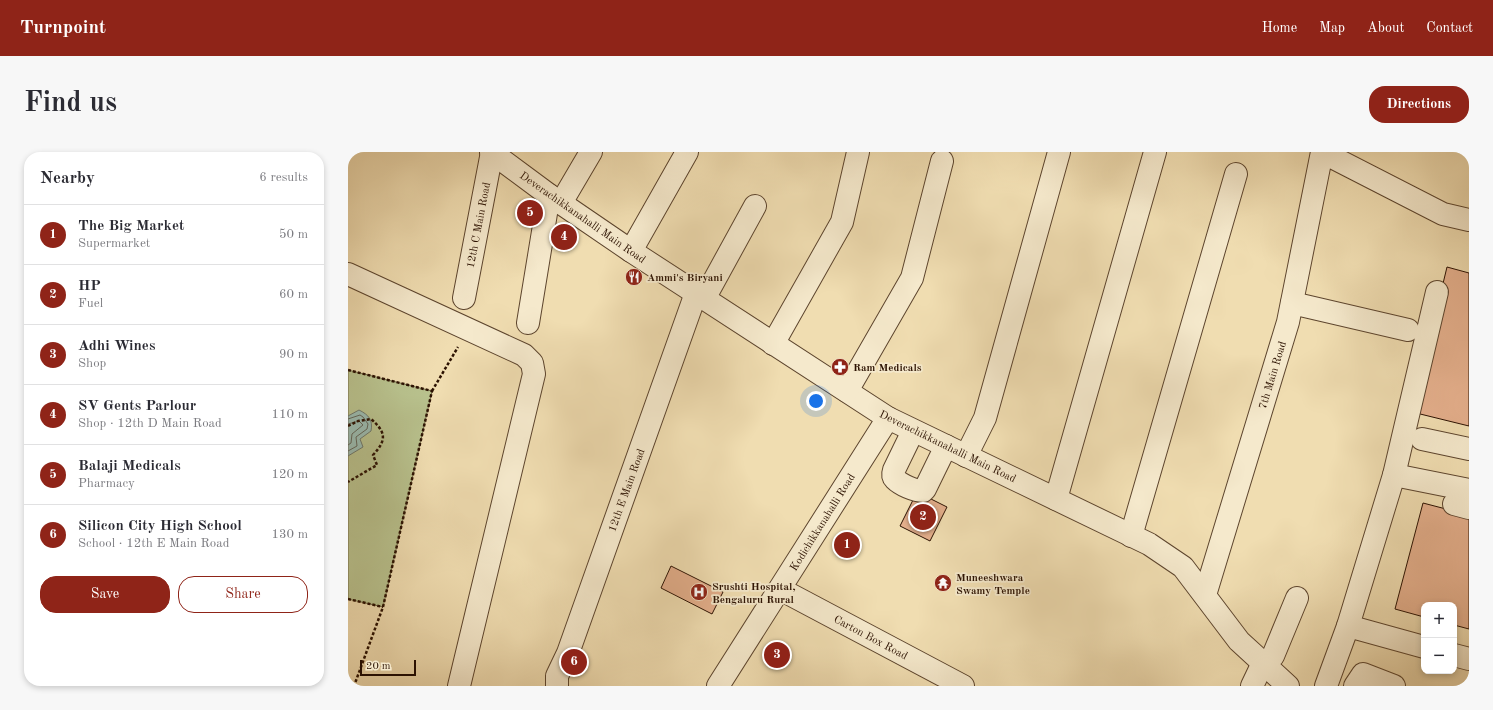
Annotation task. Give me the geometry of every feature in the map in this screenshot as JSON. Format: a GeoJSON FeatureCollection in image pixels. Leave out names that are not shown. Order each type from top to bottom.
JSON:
{"type":"FeatureCollection","features":[{"type":"Feature","properties":{"kind":"street","name":"Deverachikkanahalli Main Road"},"geometry":{"type":"LineString","coordinates":[[491,152],[555,199],[631,251],[888,418],[1149,544],[1184,567],[1239,641],[1288,686]]}},
{"type":"Feature","properties":{"kind":"street","name":"12th C Main Road"},"geometry":{"type":"LineString","coordinates":[[464,298],[491,152]]}},
{"type":"Feature","properties":{"kind":"street"},"geometry":{"type":"LineString","coordinates":[[528,323],[555,199],[590,152]]}},
{"type":"Feature","properties":{"kind":"street"},"geometry":{"type":"LineString","coordinates":[[631,251],[687,152]]}},
{"type":"Feature","properties":{"kind":"street"},"geometry":{"type":"LineString","coordinates":[[773,344],[842,222],[858,152]]}},
{"type":"Feature","properties":{"kind":"street"},"geometry":{"type":"LineString","coordinates":[[966,456],[985,418],[1059,152]]}},
{"type":"Feature","properties":{"kind":"street"},"geometry":{"type":"LineString","coordinates":[[1056,499],[1155,152]]}},
{"type":"Feature","properties":{"kind":"street"},"geometry":{"type":"LineString","coordinates":[[1322,152],[1443,214],[1469,220]]}},
{"type":"Feature","properties":{"kind":"street","name":"7th Main Road"},"geometry":{"type":"LineString","coordinates":[[1205,595],[1288,322],[1322,152]]}},
{"type":"Feature","properties":{"kind":"street"},"geometry":{"type":"LineString","coordinates":[[847,392],[912,278],[942,161]]}},
{"type":"Feature","properties":{"kind":"street"},"geometry":{"type":"LineString","coordinates":[[1131,536],[1236,174]]}},
{"type":"Feature","properties":{"kind":"street","name":"12th E Main Road"},"geometry":{"type":"LineString","coordinates":[[557,686],[558,676],[568,653],[700,296],[755,206]]}},
{"type":"Feature","properties":{"kind":"street"},"geometry":{"type":"LineString","coordinates":[[348,274],[524,355],[532,363],[534,374],[459,686]]}},
{"type":"Feature","properties":{"kind":"street"},"geometry":{"type":"LineString","coordinates":[[1326,686],[1348,626],[1394,475],[1437,292]]}},
{"type":"Feature","properties":{"kind":"street"},"geometry":{"type":"LineString","coordinates":[[1292,303],[1408,330]]}},
{"type":"Feature","properties":{"kind":"street","name":"Kodichikkanahalli Road"},"geometry":{"type":"LineString","coordinates":[[718,686],[888,418]]}},
{"type":"Feature","properties":{"kind":"street"},"geometry":{"type":"LineString","coordinates":[[913,431],[893,474],[895,478],[917,491],[923,491],[925,489],[946,446]]}},
{"type":"Feature","properties":{"kind":"street"},"geometry":{"type":"LineString","coordinates":[[1422,439],[1469,449]]}},
{"type":"Feature","properties":{"kind":"street"},"geometry":{"type":"LineString","coordinates":[[1394,475],[1464,501]]}},
{"type":"Feature","properties":{"kind":"street","name":"Carton Box Road"},"geometry":{"type":"LineString","coordinates":[[780,589],[963,686]]}},
{"type":"Feature","properties":{"kind":"street"},"geometry":{"type":"LineString","coordinates":[[1252,686],[1263,663],[1273,656],[1296,598]]}},
{"type":"Feature","properties":{"kind":"street"},"geometry":{"type":"LineString","coordinates":[[1348,626],[1421,646]]}},
{"type":"Feature","properties":{"kind":"street"},"geometry":{"type":"LineString","coordinates":[[1457,656],[1469,659]]}},
{"type":"Feature","properties":{"kind":"street"},"geometry":{"type":"LineString","coordinates":[[1355,686],[1363,674],[1394,686]]}},
{"type":"Feature","properties":{"kind":"path"},"geometry":{"type":"LineString","coordinates":[[354,686],[383,607],[432,391],[469,329]]}},
{"type":"Feature","properties":{"kind":"path"},"geometry":{"type":"LineString","coordinates":[[348,370],[432,391]]}},
{"type":"Feature","properties":{"kind":"path"},"geometry":{"type":"LineString","coordinates":[[348,426],[358,421],[371,419],[379,426],[384,435],[382,446],[373,455],[377,465],[348,482]]}},
{"type":"Feature","properties":{"kind":"path"},"geometry":{"type":"LineString","coordinates":[[348,599],[383,607]]}},
{"type":"Feature","properties":{"kind":"green space"},"geometry":{"type":"Polygon","coordinates":[[[348,370],[432,391],[383,607],[348,599],[348,370]]]}},
{"type":"Feature","properties":{"kind":"water"},"geometry":{"type":"Polygon","coordinates":[[[359,410],[370,418],[371,431],[360,439],[363,447],[348,456],[348,416],[359,410]]]}},
{"type":"Feature","properties":{"kind":"building"},"geometry":{"type":"Polygon","coordinates":[[[1447,267],[1469,273],[1469,426],[1412,412],[1447,267]]]}},
{"type":"Feature","properties":{"kind":"building"},"geometry":{"type":"Polygon","coordinates":[[[917,492],[947,507],[930,541],[900,526],[917,492]]]}},
{"type":"Feature","properties":{"kind":"building"},"geometry":{"type":"Polygon","coordinates":[[[1423,503],[1469,515],[1469,629],[1457,626],[1457,602],[1421,602],[1421,616],[1395,609],[1423,503]]]}},
{"type":"Feature","properties":{"kind":"building"},"geometry":{"type":"Polygon","coordinates":[[[671,566],[723,592],[712,614],[661,588],[671,566]]]}},
{"type":"Feature","properties":{"kind":"place","name":"Balaji Medicals"},"geometry":{"type":"Point","coordinates":[530,213]}},
{"type":"Feature","properties":{"kind":"place","name":"SV Gents Parlour"},"geometry":{"type":"Point","coordinates":[564,237]}},
{"type":"Feature","properties":{"kind":"place","name":"Ammi's Biryani"},"geometry":{"type":"Point","coordinates":[634,277]}},
{"type":"Feature","properties":{"kind":"place","name":"Ram Medicals"},"geometry":{"type":"Point","coordinates":[840,367]}},
{"type":"Feature","properties":{"kind":"place","name":"HP"},"geometry":{"type":"Point","coordinates":[923,517]}},
{"type":"Feature","properties":{"kind":"place","name":"The Big Market"},"geometry":{"type":"Point","coordinates":[847,545]}},
{"type":"Feature","properties":{"kind":"place","name":"Muneeshwara Swamy Temple"},"geometry":{"type":"Point","coordinates":[943,583]}},
{"type":"Feature","properties":{"kind":"place","name":"Srushti Hospital, Bengaluru Rural"},"geometry":{"type":"Point","coordinates":[699,592]}},
{"type":"Feature","properties":{"kind":"place","name":"Adhi Wines"},"geometry":{"type":"Point","coordinates":[777,655]}},
{"type":"Feature","properties":{"kind":"place","name":"Silicon City High School"},"geometry":{"type":"Point","coordinates":[574,662]}}]}
